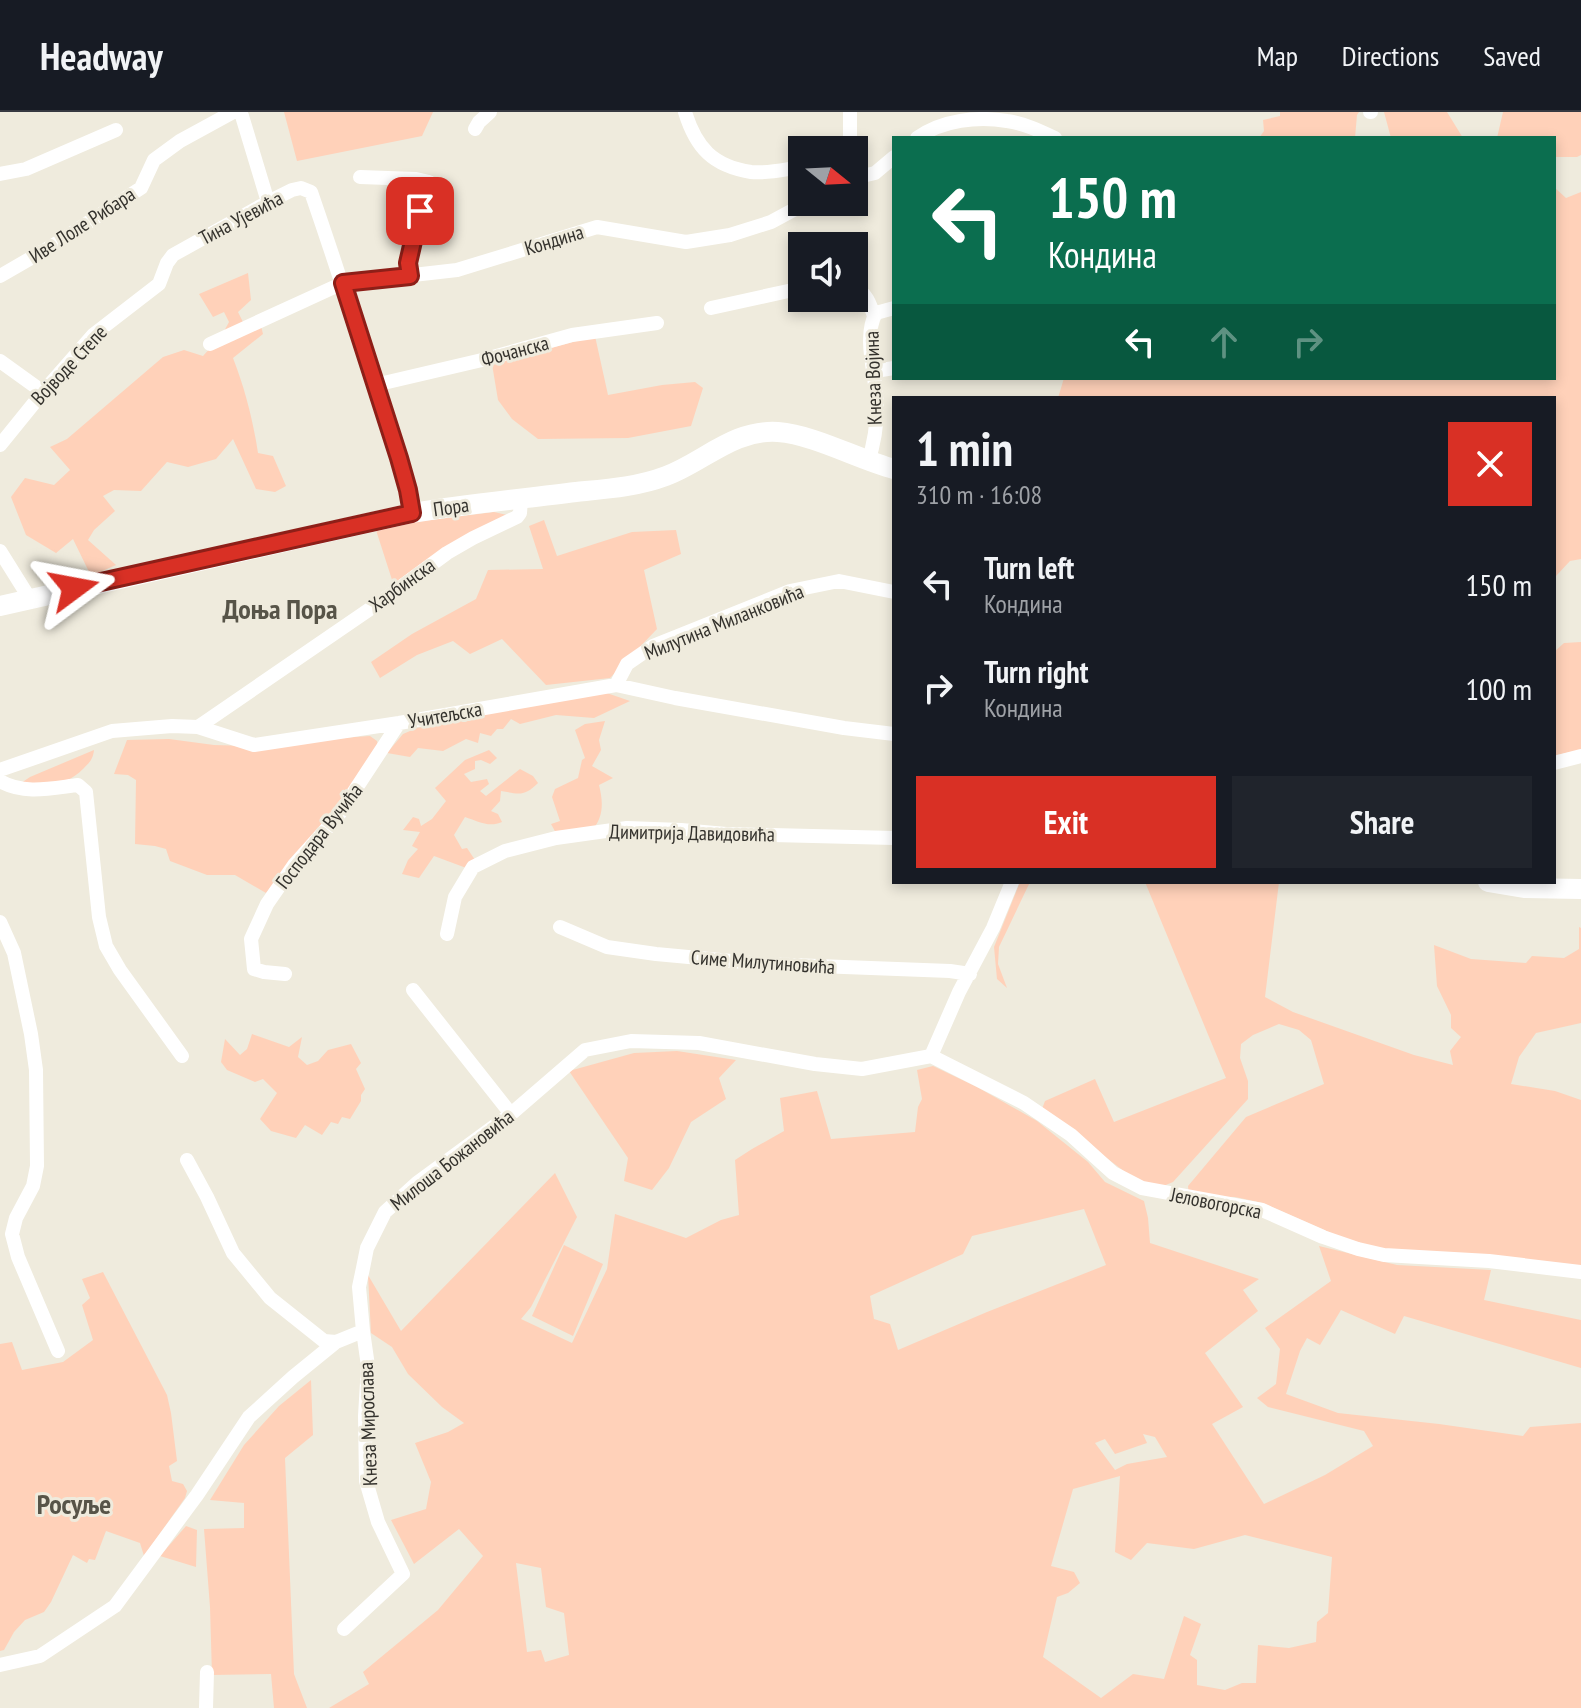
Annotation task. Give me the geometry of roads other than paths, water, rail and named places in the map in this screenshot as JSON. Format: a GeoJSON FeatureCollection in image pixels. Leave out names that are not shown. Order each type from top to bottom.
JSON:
{"type":"FeatureCollection","features":[{"type":"Feature","properties":{"kind":"street","name":"Иве Лоле Рибара"},"geometry":{"type":"LineString","coordinates":[[0,276],[141,188],[154,160],[180,141],[236,112],[242,116],[268,202]]}},
{"type":"Feature","properties":{"kind":"street"},"geometry":{"type":"LineString","coordinates":[[475,129],[490,112]]}},
{"type":"Feature","properties":{"kind":"street"},"geometry":{"type":"LineString","coordinates":[[685,112],[700,145],[718,161],[753,172],[788,168]]}},
{"type":"Feature","properties":{"kind":"street"},"geometry":{"type":"LineString","coordinates":[[850,112],[850,136]]}},
{"type":"Feature","properties":{"kind":"street"},"geometry":{"type":"LineString","coordinates":[[920,136],[927,131],[974,118],[1010,121],[1050,136]]}},
{"type":"Feature","properties":{"kind":"street"},"geometry":{"type":"LineString","coordinates":[[0,174],[26,169],[116,130]]}},
{"type":"Feature","properties":{"kind":"street"},"geometry":{"type":"LineString","coordinates":[[868,175],[875,173],[892,159]]}},
{"type":"Feature","properties":{"kind":"street"},"geometry":{"type":"LineString","coordinates":[[360,177],[429,182],[408,263],[410,276]]}},
{"type":"Feature","properties":{"kind":"street","name":"Тина Ујевића"},"geometry":{"type":"LineString","coordinates":[[173,255],[268,202],[301,188],[311,192],[343,283]]}},
{"type":"Feature","properties":{"kind":"street","name":"Кондина"},"geometry":{"type":"LineString","coordinates":[[210,344],[343,283],[457,270],[597,227],[686,242],[730,235],[771,222],[788,213]]}},
{"type":"Feature","properties":{"kind":"street","name":"Војводе Степе"},"geometry":{"type":"LineString","coordinates":[[0,445],[93,335],[159,284],[173,255]]}},
{"type":"Feature","properties":{"kind":"street"},"geometry":{"type":"LineString","coordinates":[[343,283],[399,458],[412,513]]}},
{"type":"Feature","properties":{"kind":"street"},"geometry":{"type":"LineString","coordinates":[[711,308],[788,291]]}},
{"type":"Feature","properties":{"kind":"street"},"geometry":{"type":"LineString","coordinates":[[868,301],[874,316]]}},
{"type":"Feature","properties":{"kind":"street","name":"Кнеза Војина"},"geometry":{"type":"LineString","coordinates":[[868,462],[877,406],[870,326],[874,316],[892,308]]}},
{"type":"Feature","properties":{"kind":"street","name":"Фочанска"},"geometry":{"type":"LineString","coordinates":[[375,385],[572,335],[657,323]]}},
{"type":"Feature","properties":{"kind":"street"},"geometry":{"type":"LineString","coordinates":[[0,361],[43,392]]}},
{"type":"Feature","properties":{"kind":"street"},"geometry":{"type":"LineString","coordinates":[[875,371],[892,368]]}},
{"type":"Feature","properties":{"kind":"street","name":"Пора"},"geometry":{"type":"LineString","coordinates":[[0,606],[412,513],[620,487],[652,480],[669,475],[735,440],[768,432],[801,437],[892,468]]}},
{"type":"Feature","properties":{"kind":"street","name":"Харбинска"},"geometry":{"type":"LineString","coordinates":[[198,727],[447,553],[513,520],[520,513],[521,500]]}},
{"type":"Feature","properties":{"kind":"street"},"geometry":{"type":"LineString","coordinates":[[0,551],[30,599]]}},
{"type":"Feature","properties":{"kind":"street","name":"Милутина Миланковића"},"geometry":{"type":"LineString","coordinates":[[616,685],[627,664],[653,646],[790,591],[839,581],[892,592]]}},
{"type":"Feature","properties":{"kind":"street","name":"Учитељска"},"geometry":{"type":"LineString","coordinates":[[0,770],[112,731],[198,727],[254,745],[616,685],[844,728],[892,734]]}},
{"type":"Feature","properties":{"kind":"street","name":"Господара Вучића"},"geometry":{"type":"LineString","coordinates":[[285,974],[254,969],[251,939],[267,904],[294,865],[338,816],[399,723]]}},
{"type":"Feature","properties":{"kind":"street"},"geometry":{"type":"LineString","coordinates":[[1556,762],[1581,756]]}},
{"type":"Feature","properties":{"kind":"street"},"geometry":{"type":"LineString","coordinates":[[0,781],[17,789],[29,790],[78,785],[86,792],[99,917],[106,946],[182,1056]]}},
{"type":"Feature","properties":{"kind":"street","name":"Димитрија Давидовића"},"geometry":{"type":"LineString","coordinates":[[447,934],[455,897],[473,867],[505,851],[556,838],[627,828],[892,838]]}},
{"type":"Feature","properties":{"kind":"street"},"geometry":{"type":"LineString","coordinates":[[931,1056],[1011,884]]}},
{"type":"Feature","properties":{"kind":"street"},"geometry":{"type":"LineString","coordinates":[[1500,884],[1524,888],[1581,889]]}},
{"type":"Feature","properties":{"kind":"street"},"geometry":{"type":"LineString","coordinates":[[0,922],[14,953],[36,1070],[37,1166],[33,1186],[16,1218],[12,1234],[18,1257],[58,1351]]}},
{"type":"Feature","properties":{"kind":"street","name":"Симе Милутиновића"},"geometry":{"type":"LineString","coordinates":[[560,927],[607,947],[656,954],[765,964],[970,974]]}},
{"type":"Feature","properties":{"kind":"street"},"geometry":{"type":"LineString","coordinates":[[413,990],[511,1114]]}},
{"type":"Feature","properties":{"kind":"street","name":"Милоша Божановића"},"geometry":{"type":"LineString","coordinates":[[363,1331],[359,1287],[367,1248],[385,1212],[417,1183],[511,1114],[585,1050],[631,1041],[699,1043],[815,1064],[862,1069],[931,1056]]}},
{"type":"Feature","properties":{"kind":"street","name":"Јеловогорска"},"geometry":{"type":"LineString","coordinates":[[931,1056],[1024,1103],[1071,1135],[1113,1173],[1142,1188],[1262,1210],[1323,1237],[1384,1255],[1489,1261],[1581,1272]]}},
{"type":"Feature","properties":{"kind":"street"},"geometry":{"type":"LineString","coordinates":[[187,1160],[233,1253],[270,1298],[324,1341],[336,1342]]}},
{"type":"Feature","properties":{"kind":"street"},"geometry":{"type":"LineString","coordinates":[[0,1665],[40,1656],[115,1606],[197,1495],[249,1417],[336,1342],[363,1331]]}},
{"type":"Feature","properties":{"kind":"street","name":"Кнеза Мирослава"},"geometry":{"type":"LineString","coordinates":[[344,1629],[403,1574],[378,1522],[366,1481],[368,1366],[363,1331]]}},
{"type":"Feature","properties":{"kind":"street"},"geometry":{"type":"LineString","coordinates":[[206,1708],[207,1672]]}},
{"type":"Feature","properties":{"kind":"district","name":"Доња Пора"},"geometry":{"type":"Point","coordinates":[280,608]}},
{"type":"Feature","properties":{"kind":"district","name":"Росуље"},"geometry":{"type":"Point","coordinates":[74,1503]}}]}
